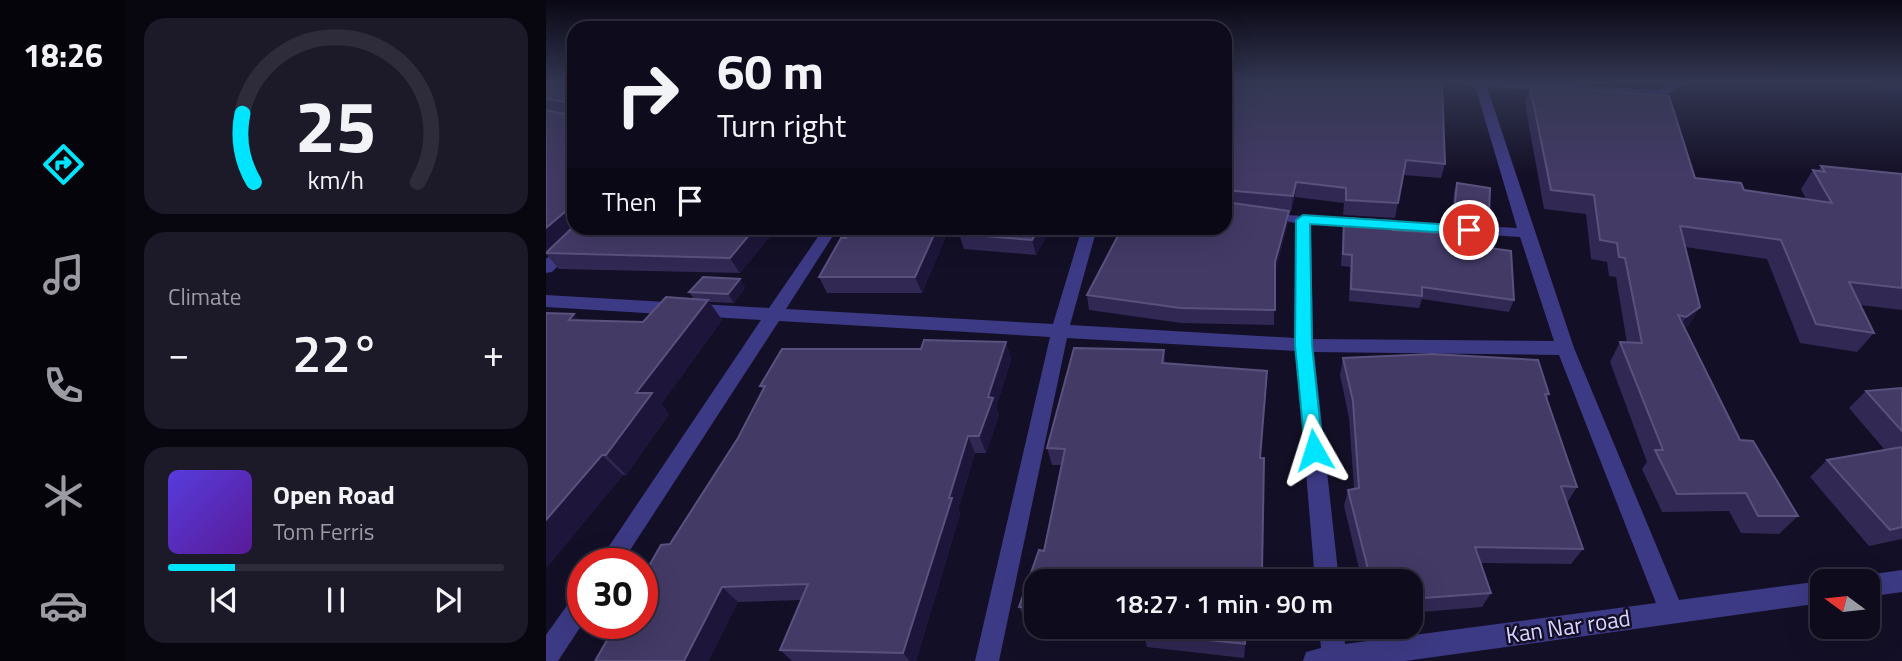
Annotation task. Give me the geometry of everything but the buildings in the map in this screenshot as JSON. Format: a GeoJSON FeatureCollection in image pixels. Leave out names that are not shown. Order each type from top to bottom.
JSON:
{"type":"FeatureCollection","features":[{"type":"Feature","properties":{"kind":"street"},"geometry":{"type":"LineString","coordinates":[[1483,113],[1565,348],[1672,612]]}},
{"type":"Feature","properties":{"kind":"street"},"geometry":{"type":"LineString","coordinates":[[1277,216],[1303,220],[1525,233]]}},
{"type":"Feature","properties":{"kind":"street"},"geometry":{"type":"LineString","coordinates":[[1303,220],[1304,345],[1326,569]]}},
{"type":"Feature","properties":{"kind":"street"},"geometry":{"type":"LineString","coordinates":[[546,268],[581,235]]}},
{"type":"Feature","properties":{"kind":"street"},"geometry":{"type":"LineString","coordinates":[[619,548],[826,235]]}},
{"type":"Feature","properties":{"kind":"street"},"geometry":{"type":"LineString","coordinates":[[987,661],[1060,331],[1088,235]]}},
{"type":"Feature","properties":{"kind":"street"},"geometry":{"type":"LineString","coordinates":[[546,302],[1304,345],[1565,348]]}},
{"type":"Feature","properties":{"kind":"street"},"geometry":{"type":"LineString","coordinates":[[1880,584],[1902,581]]}},
{"type":"Feature","properties":{"kind":"street","name":"Kan Nar road"},"geometry":{"type":"LineString","coordinates":[[1325,660],[1810,594]]}},
{"type":"Feature","properties":{"kind":"street"},"geometry":{"type":"LineString","coordinates":[[546,657],[567,626]]}},
{"type":"Feature","properties":{"kind":"street"},"geometry":{"type":"LineString","coordinates":[[1325,660],[1329,639]]}},
{"type":"Feature","properties":{"kind":"route"},"geometry":{"type":"LineString","coordinates":[[1314,450],[1304,345],[1303,220],[1469,230]]}}]}
